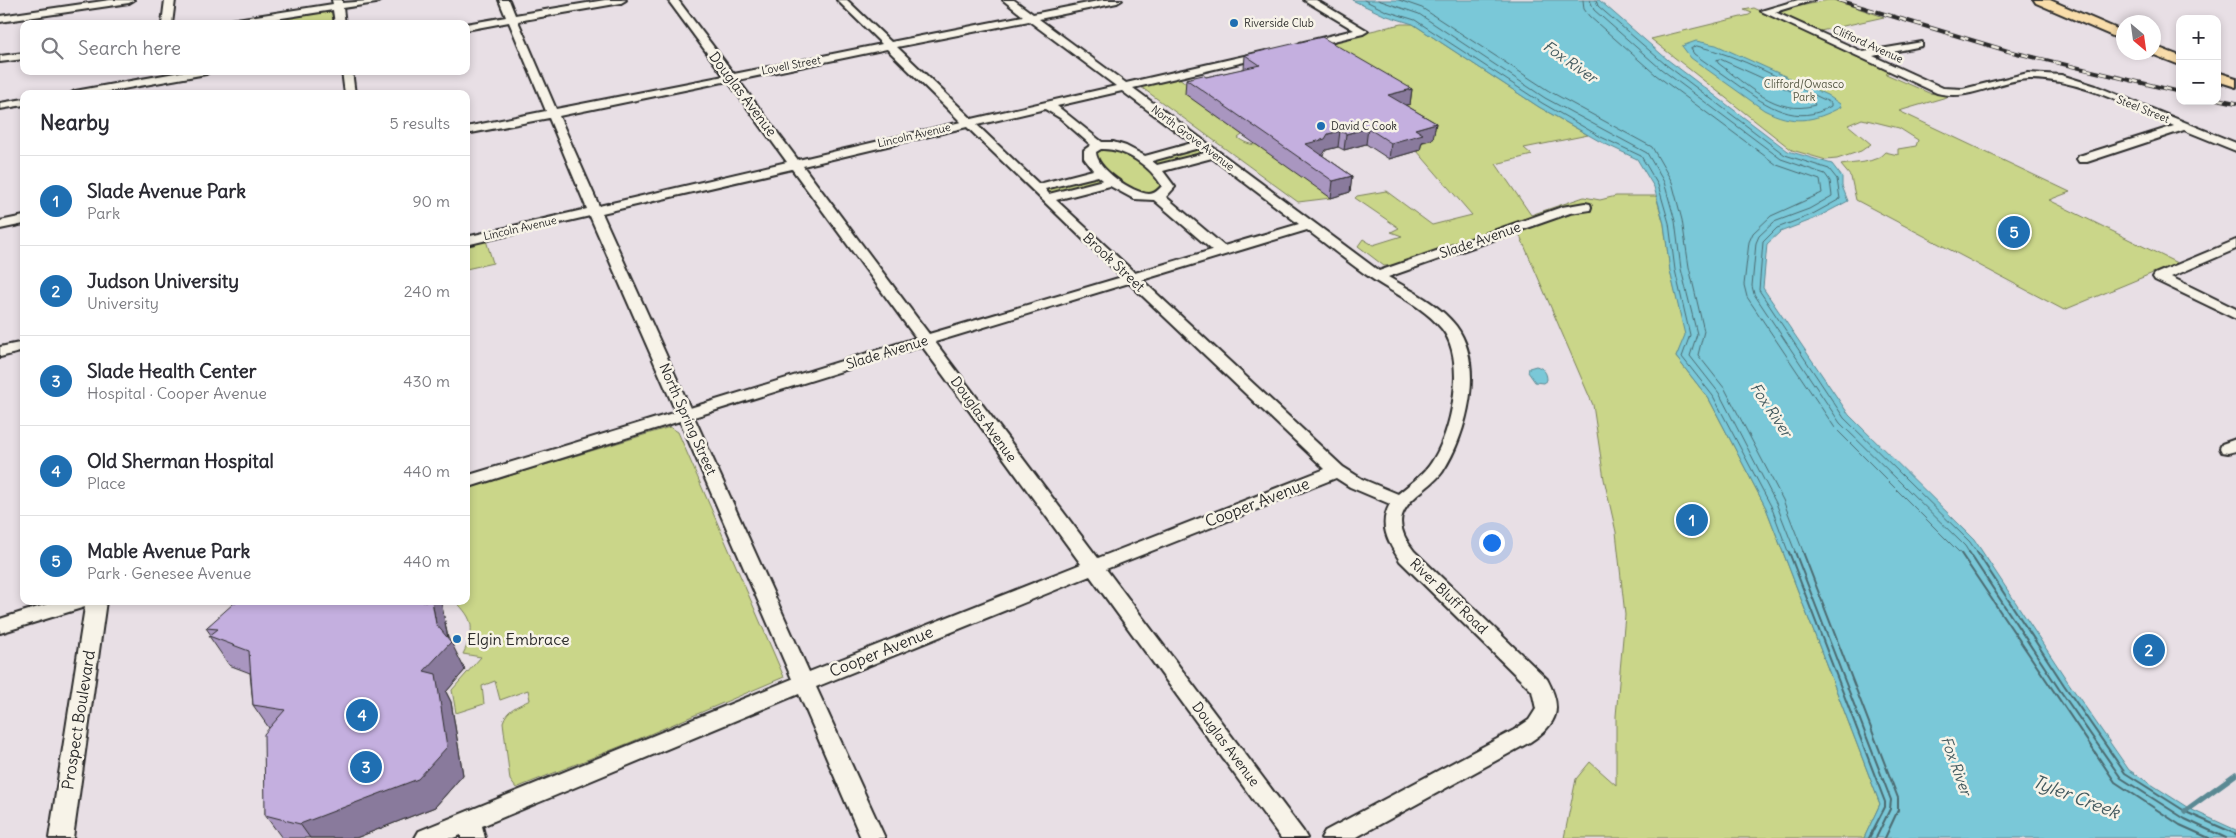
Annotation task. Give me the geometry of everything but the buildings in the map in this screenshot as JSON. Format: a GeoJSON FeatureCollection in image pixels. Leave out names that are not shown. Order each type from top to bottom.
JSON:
{"type":"FeatureCollection","features":[{"type":"Feature","properties":{"kind":"main road"},"geometry":{"type":"LineString","coordinates":[[2040,0],[2116,33]]}},
{"type":"Feature","properties":{"kind":"main road"},"geometry":{"type":"LineString","coordinates":[[2161,53],[2178,60]]}},
{"type":"Feature","properties":{"kind":"main road"},"geometry":{"type":"LineString","coordinates":[[2221,77],[2236,83]]}},
{"type":"Feature","properties":{"kind":"street"},"geometry":{"type":"LineString","coordinates":[[0,19],[130,0]]}},
{"type":"Feature","properties":{"kind":"street"},"geometry":{"type":"LineString","coordinates":[[168,20],[170,0]]}},
{"type":"Feature","properties":{"kind":"street"},"geometry":{"type":"LineString","coordinates":[[246,20],[337,3],[376,0]]}},
{"type":"Feature","properties":{"kind":"street","name":"North Spring Street"},"geometry":{"type":"LineString","coordinates":[[504,0],[594,210],[874,838]]}},
{"type":"Feature","properties":{"kind":"street"},"geometry":{"type":"LineString","coordinates":[[470,26],[621,0]]}},
{"type":"Feature","properties":{"kind":"street","name":"Douglas Avenue"},"geometry":{"type":"LineString","coordinates":[[673,0],[1296,838]]}},
{"type":"Feature","properties":{"kind":"street","name":"Brook Street"},"geometry":{"type":"LineString","coordinates":[[842,0],[1036,188],[1337,471],[1356,483],[1401,502]]}},
{"type":"Feature","properties":{"kind":"street","name":"North Grove Avenue"},"geometry":{"type":"LineString","coordinates":[[1008,0],[1377,276]]}},
{"type":"Feature","properties":{"kind":"street","name":"Lovell Street"},"geometry":{"type":"LineString","coordinates":[[470,130],[1117,0]]}},
{"type":"Feature","properties":{"kind":"street","name":"Lincoln Avenue"},"geometry":{"type":"LineString","coordinates":[[470,239],[1363,31],[1310,0]]}},
{"type":"Feature","properties":{"kind":"street","name":"Clifford Avenue"},"geometry":{"type":"LineString","coordinates":[[1809,0],[1766,11],[1941,91],[1963,92],[2028,76],[2048,76]]}},
{"type":"Feature","properties":{"kind":"street"},"geometry":{"type":"LineString","coordinates":[[337,3],[339,20]]}},
{"type":"Feature","properties":{"kind":"street"},"geometry":{"type":"LineString","coordinates":[[1862,55],[1918,44]]}},
{"type":"Feature","properties":{"kind":"street"},"geometry":{"type":"LineString","coordinates":[[0,59],[20,56]]}},
{"type":"Feature","properties":{"kind":"street"},"geometry":{"type":"LineString","coordinates":[[92,90],[159,75],[157,90]]}},
{"type":"Feature","properties":{"kind":"street"},"geometry":{"type":"LineString","coordinates":[[348,75],[349,90]]}},
{"type":"Feature","properties":{"kind":"street","name":"Steel Street"},"geometry":{"type":"LineString","coordinates":[[2048,76],[2092,88],[2236,147]]}},
{"type":"Feature","properties":{"kind":"street"},"geometry":{"type":"LineString","coordinates":[[0,106],[20,103]]}},
{"type":"Feature","properties":{"kind":"street"},"geometry":{"type":"LineString","coordinates":[[1047,105],[1064,116],[1099,146]]}},
{"type":"Feature","properties":{"kind":"street"},"geometry":{"type":"LineString","coordinates":[[2083,158],[2185,126]]}},
{"type":"Feature","properties":{"kind":"street"},"geometry":{"type":"LineString","coordinates":[[1142,160],[1201,144]]}},
{"type":"Feature","properties":{"kind":"street"},"geometry":{"type":"LineString","coordinates":[[1099,146],[1115,146],[1126,150],[1142,160],[1164,179],[1169,187],[1163,194],[1158,196],[1135,195],[1125,191],[1102,171],[1089,155],[1090,150],[1099,146]]}},
{"type":"Feature","properties":{"kind":"street"},"geometry":{"type":"LineString","coordinates":[[1154,170],[1214,154]]}},
{"type":"Feature","properties":{"kind":"street"},"geometry":{"type":"LineString","coordinates":[[1036,188],[1102,171]]}},
{"type":"Feature","properties":{"kind":"street"},"geometry":{"type":"LineString","coordinates":[[1047,198],[1113,181]]}},
{"type":"Feature","properties":{"kind":"street"},"geometry":{"type":"LineString","coordinates":[[1158,196],[1222,251]]}},
{"type":"Feature","properties":{"kind":"street","name":"Slade Avenue"},"geometry":{"type":"LineString","coordinates":[[1377,276],[1567,210],[1585,207]]}},
{"type":"Feature","properties":{"kind":"street"},"geometry":{"type":"LineString","coordinates":[[0,225],[20,221]]}},
{"type":"Feature","properties":{"kind":"street","name":"Slade Avenue"},"geometry":{"type":"LineString","coordinates":[[470,481],[926,340],[1309,225]]}},
{"type":"Feature","properties":{"kind":"street"},"geometry":{"type":"LineString","coordinates":[[2236,244],[2160,277],[2236,315]]}},
{"type":"Feature","properties":{"kind":"street","name":"River Bluff Road"},"geometry":{"type":"LineString","coordinates":[[1333,838],[1522,736],[1541,723],[1545,717],[1546,703],[1540,685],[1407,556],[1397,540],[1392,520],[1401,502],[1436,469],[1452,437],[1460,406],[1463,383],[1462,363],[1458,341],[1449,328],[1427,309],[1377,276]]}},
{"type":"Feature","properties":{"kind":"street"},"geometry":{"type":"LineString","coordinates":[[0,352],[20,347]]}},
{"type":"Feature","properties":{"kind":"street","name":"Cooper Avenue"},"geometry":{"type":"LineString","coordinates":[[427,838],[471,829],[805,682],[1093,566],[1337,471]]}},
{"type":"Feature","properties":{"kind":"street"},"geometry":{"type":"LineString","coordinates":[[0,626],[68,605]]}},
{"type":"Feature","properties":{"kind":"street","name":"Prospect Boulevard"},"geometry":{"type":"LineString","coordinates":[[61,838],[95,605]]}},
{"type":"Feature","properties":{"kind":"green space"},"geometry":{"type":"Polygon","coordinates":[[[1834,0],[1884,17],[1816,32],[1781,14],[1783,10],[1834,0]]]}},
{"type":"Feature","properties":{"kind":"green space","name":"Clifford/Owasco Park"},"geometry":{"type":"Polygon","coordinates":[[[1754,8],[1891,71],[1886,74],[1929,93],[1950,96],[1899,111],[2070,192],[2049,200],[2177,263],[2064,310],[1856,200],[1851,177],[1841,165],[1871,161],[1885,152],[1898,155],[1898,149],[1916,146],[1918,140],[1899,128],[1862,119],[1848,125],[1871,144],[1861,151],[1837,159],[1826,160],[1792,150],[1651,39],[1749,15],[1752,13],[1744,10],[1754,8]]]}},
{"type":"Feature","properties":{"kind":"green space"},"geometry":{"type":"Polygon","coordinates":[[[331,9],[333,20],[261,20],[331,9]]]}},
{"type":"Feature","properties":{"kind":"green space"},"geometry":{"type":"Polygon","coordinates":[[[1401,24],[1413,24],[1539,107],[1588,135],[1524,148],[1532,155],[1496,164],[1531,215],[1584,197],[1600,200],[1616,196],[1656,196],[1664,224],[1670,271],[1686,335],[1676,357],[1709,399],[1766,508],[1880,804],[1864,838],[1564,838],[1576,779],[1590,762],[1616,785],[1616,716],[1625,615],[1616,532],[1604,479],[1593,405],[1515,224],[1394,265],[1384,266],[1358,246],[1363,239],[1373,245],[1402,236],[1391,232],[1399,228],[1355,198],[1357,196],[1386,191],[1432,225],[1472,215],[1417,151],[1421,149],[1414,145],[1434,139],[1387,111],[1410,104],[1311,45],[1401,24]]]}},
{"type":"Feature","properties":{"kind":"green space"},"geometry":{"type":"Polygon","coordinates":[[[1179,78],[1190,86],[1186,94],[1235,129],[1241,128],[1246,131],[1240,133],[1242,135],[1238,138],[1250,144],[1263,144],[1331,198],[1298,202],[1141,87],[1179,78]]]}},
{"type":"Feature","properties":{"kind":"green space"},"geometry":{"type":"Polygon","coordinates":[[[1111,148],[1126,153],[1138,162],[1162,182],[1163,187],[1145,194],[1138,193],[1123,185],[1109,173],[1095,154],[1103,149],[1111,148]]]}},
{"type":"Feature","properties":{"kind":"green space"},"geometry":{"type":"Polygon","coordinates":[[[1197,149],[1205,154],[1157,166],[1151,161],[1197,149]]]}},
{"type":"Feature","properties":{"kind":"green space"},"geometry":{"type":"Polygon","coordinates":[[[1097,175],[1104,177],[1103,181],[1052,194],[1046,188],[1097,175]]]}},
{"type":"Feature","properties":{"kind":"green space"},"geometry":{"type":"Polygon","coordinates":[[[486,240],[493,263],[470,268],[470,244],[486,240]]]}},
{"type":"Feature","properties":{"kind":"green space"},"geometry":{"type":"Polygon","coordinates":[[[670,427],[678,432],[784,677],[629,743],[516,788],[510,780],[503,722],[510,711],[530,700],[528,690],[500,700],[495,681],[482,686],[484,704],[456,713],[452,690],[481,657],[463,654],[470,638],[471,626],[466,614],[459,605],[470,605],[470,488],[670,427]]]}},
{"type":"Feature","properties":{"kind":"water","name":"Fox River"},"geometry":{"type":"Polygon","coordinates":[[[1352,0],[1599,0],[1668,60],[1788,151],[1832,164],[1842,177],[1842,186],[1848,201],[1814,219],[1780,232],[1767,244],[1763,288],[1849,415],[1974,539],[2068,682],[2129,770],[2190,809],[2236,830],[2236,838],[1864,838],[1880,804],[1766,508],[1709,399],[1676,357],[1685,335],[1670,271],[1664,224],[1654,187],[1637,159],[1599,141],[1539,107],[1413,24],[1384,15],[1352,0]]]}},
{"type":"Feature","properties":{"kind":"water"},"geometry":{"type":"Polygon","coordinates":[[[1696,41],[1716,45],[1827,95],[1840,104],[1841,107],[1821,116],[1803,120],[1794,120],[1774,115],[1764,110],[1691,58],[1682,46],[1696,41]]]}},
{"type":"Feature","properties":{"kind":"water"},"geometry":{"type":"Polygon","coordinates":[[[1536,366],[1543,369],[1546,375],[1547,380],[1543,383],[1535,382],[1528,372],[1529,368],[1536,366]]]}},
{"type":"Feature","properties":{"kind":"waterway","name":"Tyler Creek"},"geometry":{"type":"LineString","coordinates":[[2185,811],[2236,774]]}},
{"type":"Feature","properties":{"kind":"railway"},"geometry":{"type":"LineString","coordinates":[[1838,0],[2008,51],[2176,91]]}},
{"type":"Feature","properties":{"kind":"railway"},"geometry":{"type":"LineString","coordinates":[[2221,100],[2236,103]]}},
{"type":"Feature","properties":{"kind":"place","name":"Riverside Club"},"geometry":{"type":"Point","coordinates":[1234,23]}},
{"type":"Feature","properties":{"kind":"place","name":"David C Cook"},"geometry":{"type":"Point","coordinates":[1321,126]}},
{"type":"Feature","properties":{"kind":"place","name":"Mable Avenue Park"},"geometry":{"type":"Point","coordinates":[2014,232]}},
{"type":"Feature","properties":{"kind":"place","name":"Slade Avenue Park"},"geometry":{"type":"Point","coordinates":[1692,520]}},
{"type":"Feature","properties":{"kind":"place","name":"Elgin Embrace"},"geometry":{"type":"Point","coordinates":[457,639]}},
{"type":"Feature","properties":{"kind":"place","name":"Judson University"},"geometry":{"type":"Point","coordinates":[2149,650]}},
{"type":"Feature","properties":{"kind":"place","name":"Old Sherman Hospital"},"geometry":{"type":"Point","coordinates":[362,715]}},
{"type":"Feature","properties":{"kind":"place","name":"Slade Health Center"},"geometry":{"type":"Point","coordinates":[366,767]}}]}
